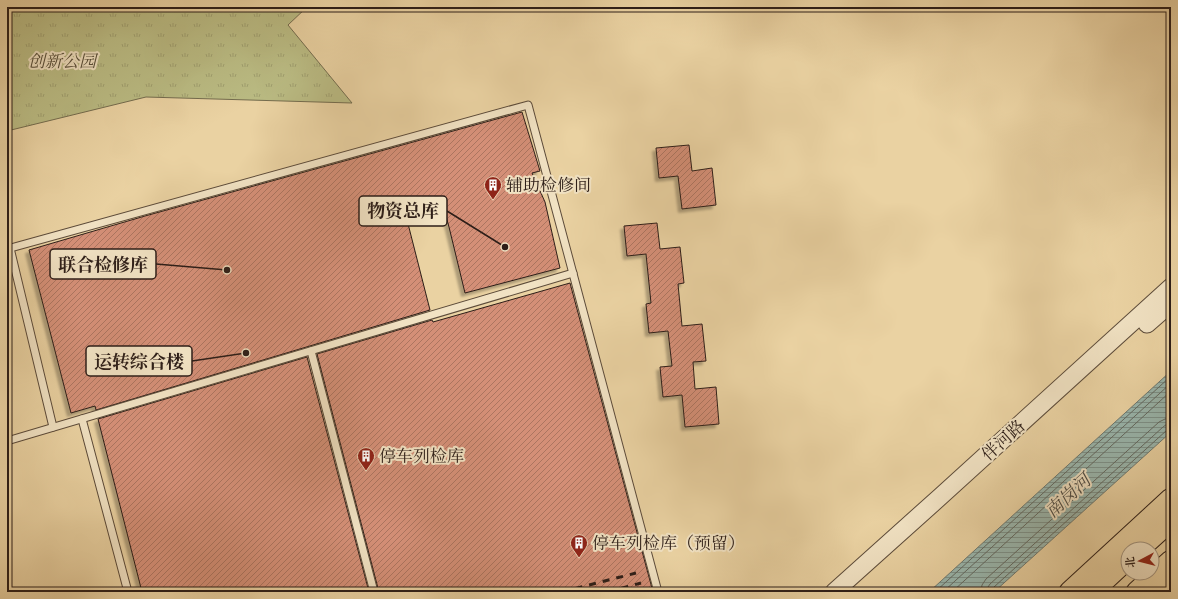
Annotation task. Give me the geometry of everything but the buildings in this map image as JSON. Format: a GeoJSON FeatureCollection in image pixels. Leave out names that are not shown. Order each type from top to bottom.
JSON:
{"type":"FeatureCollection","features":[{"type":"Feature","properties":{"kind":"main road"},"geometry":{"type":"LineString","coordinates":[[1070,592],[1171,498]]}},
{"type":"Feature","properties":{"kind":"main road"},"geometry":{"type":"LineString","coordinates":[[1147,541],[1171,520]]}},
{"type":"Feature","properties":{"kind":"main road"},"geometry":{"type":"LineString","coordinates":[[1137,592],[1171,561]]}},
{"type":"Feature","properties":{"kind":"main road"},"geometry":{"type":"LineString","coordinates":[[1090,592],[1120,565]]}},
{"type":"Feature","properties":{"kind":"main road"},"geometry":{"type":"LineString","coordinates":[[1165,592],[1171,586]]}},
{"type":"Feature","properties":{"kind":"street","name":"伴河路"},"geometry":{"type":"LineString","coordinates":[[834,592],[1171,287]]}},
{"type":"Feature","properties":{"kind":"street","name":"伴河路"},"geometry":{"type":"LineString","coordinates":[[850,592],[1171,303]]}},
{"type":"Feature","properties":{"kind":"lane"},"geometry":{"type":"LineString","coordinates":[[54,427],[8,249],[528,105],[658,592]]}},
{"type":"Feature","properties":{"kind":"lane"},"geometry":{"type":"LineString","coordinates":[[7,441],[573,273]]}},
{"type":"Feature","properties":{"kind":"lane"},"geometry":{"type":"LineString","coordinates":[[311,351],[374,592]]}},
{"type":"Feature","properties":{"kind":"lane"},"geometry":{"type":"LineString","coordinates":[[82,419],[128,592]]}},
{"type":"Feature","properties":{"kind":"green space","name":"创新公园"},"geometry":{"type":"Polygon","coordinates":[[[7,7],[307,7],[288,25],[352,103],[146,97],[7,131],[7,7]]]}},
{"type":"Feature","properties":{"kind":"water","name":"南岗河"},"geometry":{"type":"Polygon","coordinates":[[[1171,371],[1171,432],[994,592],[929,592],[1171,371]]]}},
{"type":"Feature","properties":{"kind":"railway"},"geometry":{"type":"LineString","coordinates":[[562,592],[636,573]]}},
{"type":"Feature","properties":{"kind":"railway"},"geometry":{"type":"LineString","coordinates":[[608,592],[641,583]]}},
{"type":"Feature","properties":{"kind":"place","name":"辅助检修间"},"geometry":{"type":"Point","coordinates":[493,200]}},
{"type":"Feature","properties":{"kind":"place","name":"物资总库"},"geometry":{"type":"Point","coordinates":[505,247]}},
{"type":"Feature","properties":{"kind":"place","name":"联合检修库"},"geometry":{"type":"Point","coordinates":[227,270]}},
{"type":"Feature","properties":{"kind":"place","name":"运转综合楼"},"geometry":{"type":"Point","coordinates":[246,353]}},
{"type":"Feature","properties":{"kind":"place","name":"停车列检库"},"geometry":{"type":"Point","coordinates":[366,471]}},
{"type":"Feature","properties":{"kind":"place","name":"停车列检库（预留）"},"geometry":{"type":"Point","coordinates":[579,558]}}]}
